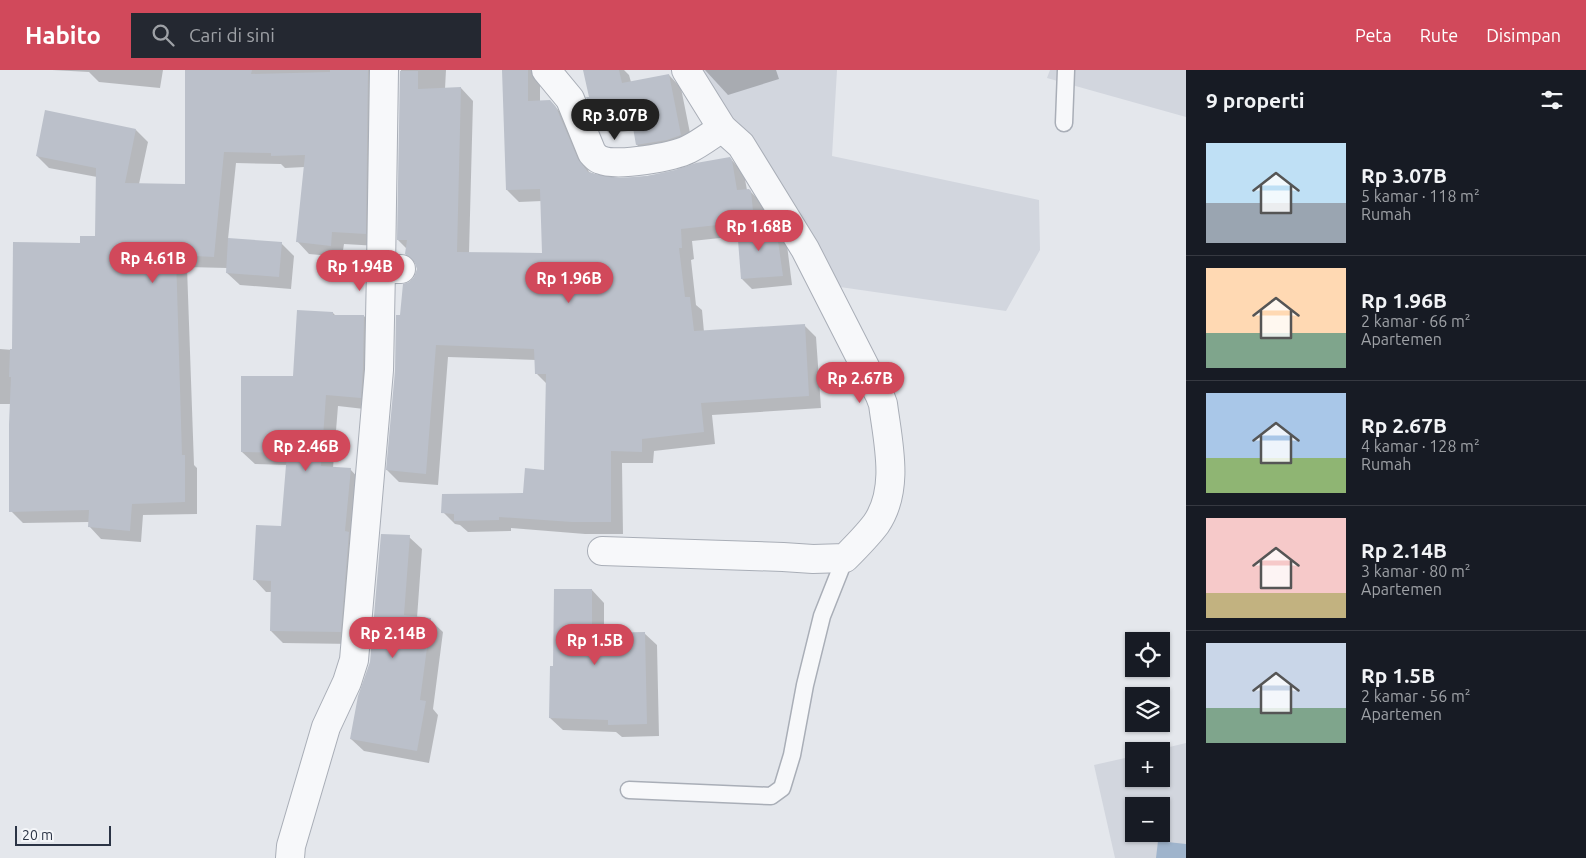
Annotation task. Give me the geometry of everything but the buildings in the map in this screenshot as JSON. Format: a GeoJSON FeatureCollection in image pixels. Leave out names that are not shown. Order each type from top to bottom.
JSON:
{"type":"FeatureCollection","features":[{"type":"Feature","properties":{"kind":"street"},"geometry":{"type":"LineString","coordinates":[[290,858],[291,846],[326,727],[347,682],[354,660],[379,370],[391,269],[384,70]]}},
{"type":"Feature","properties":{"kind":"street"},"geometry":{"type":"LineString","coordinates":[[546,70],[570,99],[592,152],[602,161],[668,157],[689,149],[722,128]]}},
{"type":"Feature","properties":{"kind":"street"},"geometry":{"type":"LineString","coordinates":[[602,551],[783,556],[813,559],[845,558],[877,522],[889,497],[891,471],[883,404],[805,249],[741,145],[722,128],[686,70]]}},
{"type":"Feature","properties":{"kind":"lane"},"geometry":{"type":"LineString","coordinates":[[1064,123],[1066,70]]}},
{"type":"Feature","properties":{"kind":"lane"},"geometry":{"type":"LineString","coordinates":[[630,790],[771,796],[782,788],[792,755],[805,685],[822,616],[845,558]]}},
{"type":"Feature","properties":{"kind":"shaded area"},"geometry":{"type":"Polygon","coordinates":[[[674,70],[837,70],[832,156],[1039,200],[1040,250],[1006,311],[840,287],[813,273],[674,70]]]}},
{"type":"Feature","properties":{"kind":"shaded area"},"geometry":{"type":"Polygon","coordinates":[[[1050,70],[1186,70],[1186,117],[1047,78],[1050,70]]]}},
{"type":"Feature","properties":{"kind":"shaded area"},"geometry":{"type":"Polygon","coordinates":[[[1186,743],[1186,858],[1115,858],[1094,765],[1125,758],[1125,787],[1170,787],[1170,747],[1186,743]]]}},
{"type":"Feature","properties":{"kind":"water"},"geometry":{"type":"Polygon","coordinates":[[[1158,842],[1186,844],[1186,858],[1156,858],[1158,842]]]}}]}
